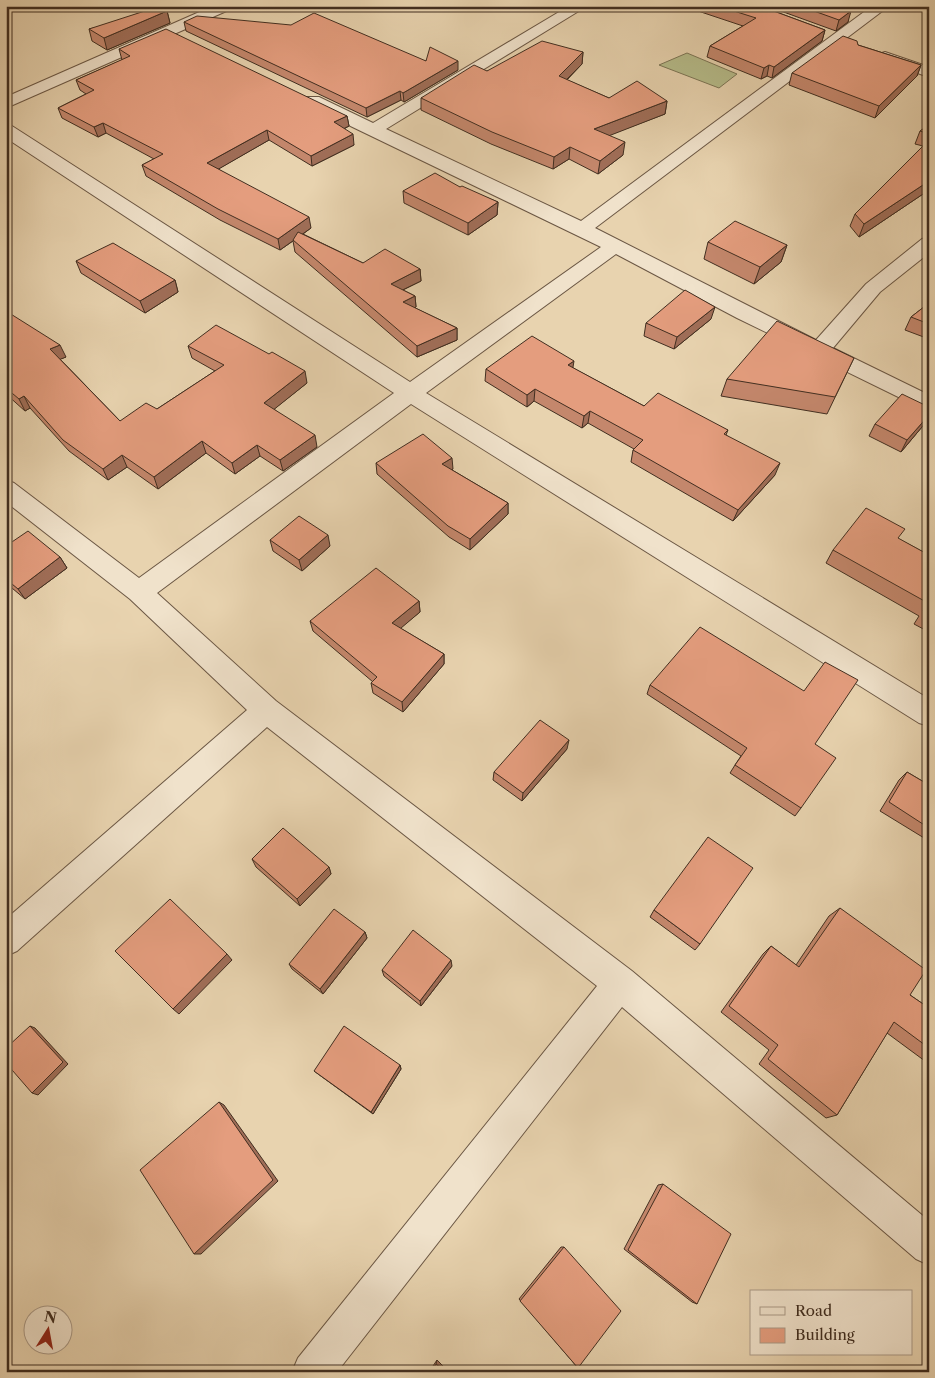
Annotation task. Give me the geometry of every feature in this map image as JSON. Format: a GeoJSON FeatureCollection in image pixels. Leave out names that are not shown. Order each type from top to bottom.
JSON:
{"type":"FeatureCollection","features":[{"type":"Feature","properties":{"kind":"street"},"geometry":{"type":"LineString","coordinates":[[6,103],[226,6]]}},
{"type":"Feature","properties":{"kind":"street"},"geometry":{"type":"LineString","coordinates":[[373,130],[580,6]]}},
{"type":"Feature","properties":{"kind":"street"},"geometry":{"type":"LineString","coordinates":[[582,229],[882,6]]}},
{"type":"Feature","properties":{"kind":"street"},"geometry":{"type":"LineString","coordinates":[[169,31],[187,40]]}},
{"type":"Feature","properties":{"kind":"street"},"geometry":{"type":"LineString","coordinates":[[818,33],[855,46]]}},
{"type":"Feature","properties":{"kind":"street"},"geometry":{"type":"LineString","coordinates":[[873,53],[929,72]]}},
{"type":"Feature","properties":{"kind":"street"},"geometry":{"type":"LineString","coordinates":[[293,91],[582,229],[929,404]]}},
{"type":"Feature","properties":{"kind":"street"},"geometry":{"type":"LineString","coordinates":[[6,130],[410,393],[929,714]]}},
{"type":"Feature","properties":{"kind":"street"},"geometry":{"type":"LineString","coordinates":[[819,350],[873,288],[929,243]]}},
{"type":"Feature","properties":{"kind":"street"},"geometry":{"type":"LineString","coordinates":[[139,592],[613,246]]}},
{"type":"Feature","properties":{"kind":"street"},"geometry":{"type":"LineString","coordinates":[[13,503],[139,592],[266,710],[620,982],[929,1246]]}},
{"type":"Feature","properties":{"kind":"street"},"geometry":{"type":"LineString","coordinates":[[6,940],[266,710]]}},
{"type":"Feature","properties":{"kind":"street"},"geometry":{"type":"LineString","coordinates":[[312,1372],[620,982]]}},
{"type":"Feature","properties":{"kind":"green space"},"geometry":{"type":"Polygon","coordinates":[[[687,53],[737,74],[719,88],[659,65],[687,53]]]}},
{"type":"Feature","properties":{"kind":"building"},"geometry":{"type":"Polygon","coordinates":[[[718,6],[760,6],[825,30],[774,67],[769,65],[764,68],[710,46],[756,18],[718,6]]]}},
{"type":"Feature","properties":{"kind":"building"},"geometry":{"type":"Polygon","coordinates":[[[800,6],[850,6],[851,11],[839,20],[800,6]]]}},
{"type":"Feature","properties":{"kind":"building"},"geometry":{"type":"Polygon","coordinates":[[[151,9],[167,11],[104,38],[89,29],[151,9]]]}},
{"type":"Feature","properties":{"kind":"building"},"geometry":{"type":"Polygon","coordinates":[[[314,13],[426,61],[430,47],[458,61],[403,93],[400,91],[366,108],[184,22],[197,16],[291,25],[314,13]]]}},
{"type":"Feature","properties":{"kind":"building"},"geometry":{"type":"Polygon","coordinates":[[[166,29],[347,116],[334,122],[353,134],[311,156],[267,130],[207,163],[309,217],[278,239],[218,209],[142,165],[163,154],[103,123],[94,127],[58,108],[94,90],[76,80],[130,56],[119,49],[166,29]]]}},
{"type":"Feature","properties":{"kind":"building"},"geometry":{"type":"Polygon","coordinates":[[[843,36],[857,41],[858,45],[921,65],[879,106],[792,73],[843,36]]]}},
{"type":"Feature","properties":{"kind":"building"},"geometry":{"type":"Polygon","coordinates":[[[542,41],[583,52],[559,76],[609,98],[637,81],[667,101],[594,129],[625,142],[600,161],[570,147],[554,157],[492,132],[421,98],[474,65],[487,71],[542,41]]]}},
{"type":"Feature","properties":{"kind":"building"},"geometry":{"type":"Polygon","coordinates":[[[929,125],[929,134],[920,131],[929,125]]]}},
{"type":"Feature","properties":{"kind":"building"},"geometry":{"type":"Polygon","coordinates":[[[929,140],[929,181],[864,224],[855,214],[929,140]]]}},
{"type":"Feature","properties":{"kind":"building"},"geometry":{"type":"Polygon","coordinates":[[[435,173],[460,187],[462,186],[498,202],[468,223],[403,191],[435,173]]]}},
{"type":"Feature","properties":{"kind":"building"},"geometry":{"type":"Polygon","coordinates":[[[735,221],[787,245],[760,267],[708,242],[735,221]]]}},
{"type":"Feature","properties":{"kind":"building"},"geometry":{"type":"Polygon","coordinates":[[[298,232],[363,263],[385,249],[420,269],[391,284],[415,296],[403,302],[457,328],[417,346],[293,240],[298,232]]]}},
{"type":"Feature","properties":{"kind":"building"},"geometry":{"type":"Polygon","coordinates":[[[113,243],[175,280],[140,301],[76,261],[113,243]]]}},
{"type":"Feature","properties":{"kind":"building"},"geometry":{"type":"Polygon","coordinates":[[[685,290],[715,307],[677,337],[646,323],[685,290]]]}},
{"type":"Feature","properties":{"kind":"building"},"geometry":{"type":"Polygon","coordinates":[[[929,303],[929,324],[911,317],[929,303]]]}},
{"type":"Feature","properties":{"kind":"building"},"geometry":{"type":"Polygon","coordinates":[[[6,311],[60,345],[50,349],[120,421],[146,403],[157,409],[224,365],[188,346],[216,325],[269,354],[272,352],[305,371],[264,403],[315,435],[280,460],[257,445],[232,463],[202,441],[154,477],[122,455],[103,469],[63,440],[24,396],[19,399],[6,388],[6,311]]]}},
{"type":"Feature","properties":{"kind":"building"},"geometry":{"type":"Polygon","coordinates":[[[777,321],[854,358],[835,397],[727,379],[777,321]]]}},
{"type":"Feature","properties":{"kind":"building"},"geometry":{"type":"Polygon","coordinates":[[[532,336],[574,361],[568,365],[644,406],[658,393],[728,430],[724,434],[780,463],[738,510],[633,450],[643,440],[590,411],[584,416],[535,389],[527,395],[486,369],[532,336]]]}},
{"type":"Feature","properties":{"kind":"building"},"geometry":{"type":"Polygon","coordinates":[[[902,394],[929,407],[929,415],[907,440],[875,424],[902,394]]]}},
{"type":"Feature","properties":{"kind":"building"},"geometry":{"type":"Polygon","coordinates":[[[423,434],[452,458],[442,464],[508,503],[470,539],[448,526],[376,463],[423,434]]]}},
{"type":"Feature","properties":{"kind":"building"},"geometry":{"type":"Polygon","coordinates":[[[866,508],[905,529],[898,538],[929,555],[929,614],[923,611],[928,603],[833,550],[866,508]]]}},
{"type":"Feature","properties":{"kind":"building"},"geometry":{"type":"Polygon","coordinates":[[[299,516],[328,535],[299,560],[270,540],[299,516]]]}},
{"type":"Feature","properties":{"kind":"building"},"geometry":{"type":"Polygon","coordinates":[[[28,531],[60,557],[18,589],[6,579],[6,546],[28,531]]]}},
{"type":"Feature","properties":{"kind":"building"},"geometry":{"type":"Polygon","coordinates":[[[376,568],[419,601],[392,623],[444,654],[402,702],[371,683],[377,677],[310,621],[376,568]]]}},
{"type":"Feature","properties":{"kind":"building"},"geometry":{"type":"Polygon","coordinates":[[[700,627],[804,691],[825,662],[858,680],[815,744],[836,758],[801,808],[735,765],[747,748],[650,685],[700,627]]]}},
{"type":"Feature","properties":{"kind":"building"},"geometry":{"type":"Polygon","coordinates":[[[540,720],[569,740],[523,793],[494,772],[540,720]]]}},
{"type":"Feature","properties":{"kind":"building"},"geometry":{"type":"Polygon","coordinates":[[[907,772],[929,785],[929,828],[889,802],[907,772]]]}},
{"type":"Feature","properties":{"kind":"building"},"geometry":{"type":"Polygon","coordinates":[[[283,828],[329,867],[297,899],[252,859],[283,828]]]}},
{"type":"Feature","properties":{"kind":"building"},"geometry":{"type":"Polygon","coordinates":[[[708,837],[753,868],[700,944],[654,910],[708,837]]]}},
{"type":"Feature","properties":{"kind":"building"},"geometry":{"type":"Polygon","coordinates":[[[170,899],[227,954],[173,1009],[115,951],[170,899]]]}},
{"type":"Feature","properties":{"kind":"building"},"geometry":{"type":"Polygon","coordinates":[[[840,908],[926,970],[910,995],[929,1008],[929,1048],[894,1022],[837,1115],[768,1059],[778,1045],[729,1006],[771,946],[799,967],[840,908]]]}},
{"type":"Feature","properties":{"kind":"building"},"geometry":{"type":"Polygon","coordinates":[[[334,909],[365,932],[320,989],[289,964],[334,909]]]}},
{"type":"Feature","properties":{"kind":"building"},"geometry":{"type":"Polygon","coordinates":[[[413,930],[451,960],[420,1001],[382,970],[413,930]]]}},
{"type":"Feature","properties":{"kind":"building"},"geometry":{"type":"Polygon","coordinates":[[[30,1026],[63,1062],[32,1093],[6,1063],[6,1048],[30,1026]]]}},
{"type":"Feature","properties":{"kind":"building"},"geometry":{"type":"Polygon","coordinates":[[[344,1026],[400,1065],[371,1112],[314,1071],[344,1026]]]}},
{"type":"Feature","properties":{"kind":"building"},"geometry":{"type":"Polygon","coordinates":[[[219,1102],[273,1180],[194,1254],[140,1170],[219,1102]]]}},
{"type":"Feature","properties":{"kind":"building"},"geometry":{"type":"Polygon","coordinates":[[[663,1184],[731,1234],[697,1304],[628,1250],[663,1184]]]}},
{"type":"Feature","properties":{"kind":"building"},"geometry":{"type":"Polygon","coordinates":[[[564,1247],[621,1311],[578,1368],[520,1301],[564,1247]]]}},
{"type":"Feature","properties":{"kind":"building"},"geometry":{"type":"Polygon","coordinates":[[[436,1364],[445,1372],[431,1372],[436,1364]]]}}]}
